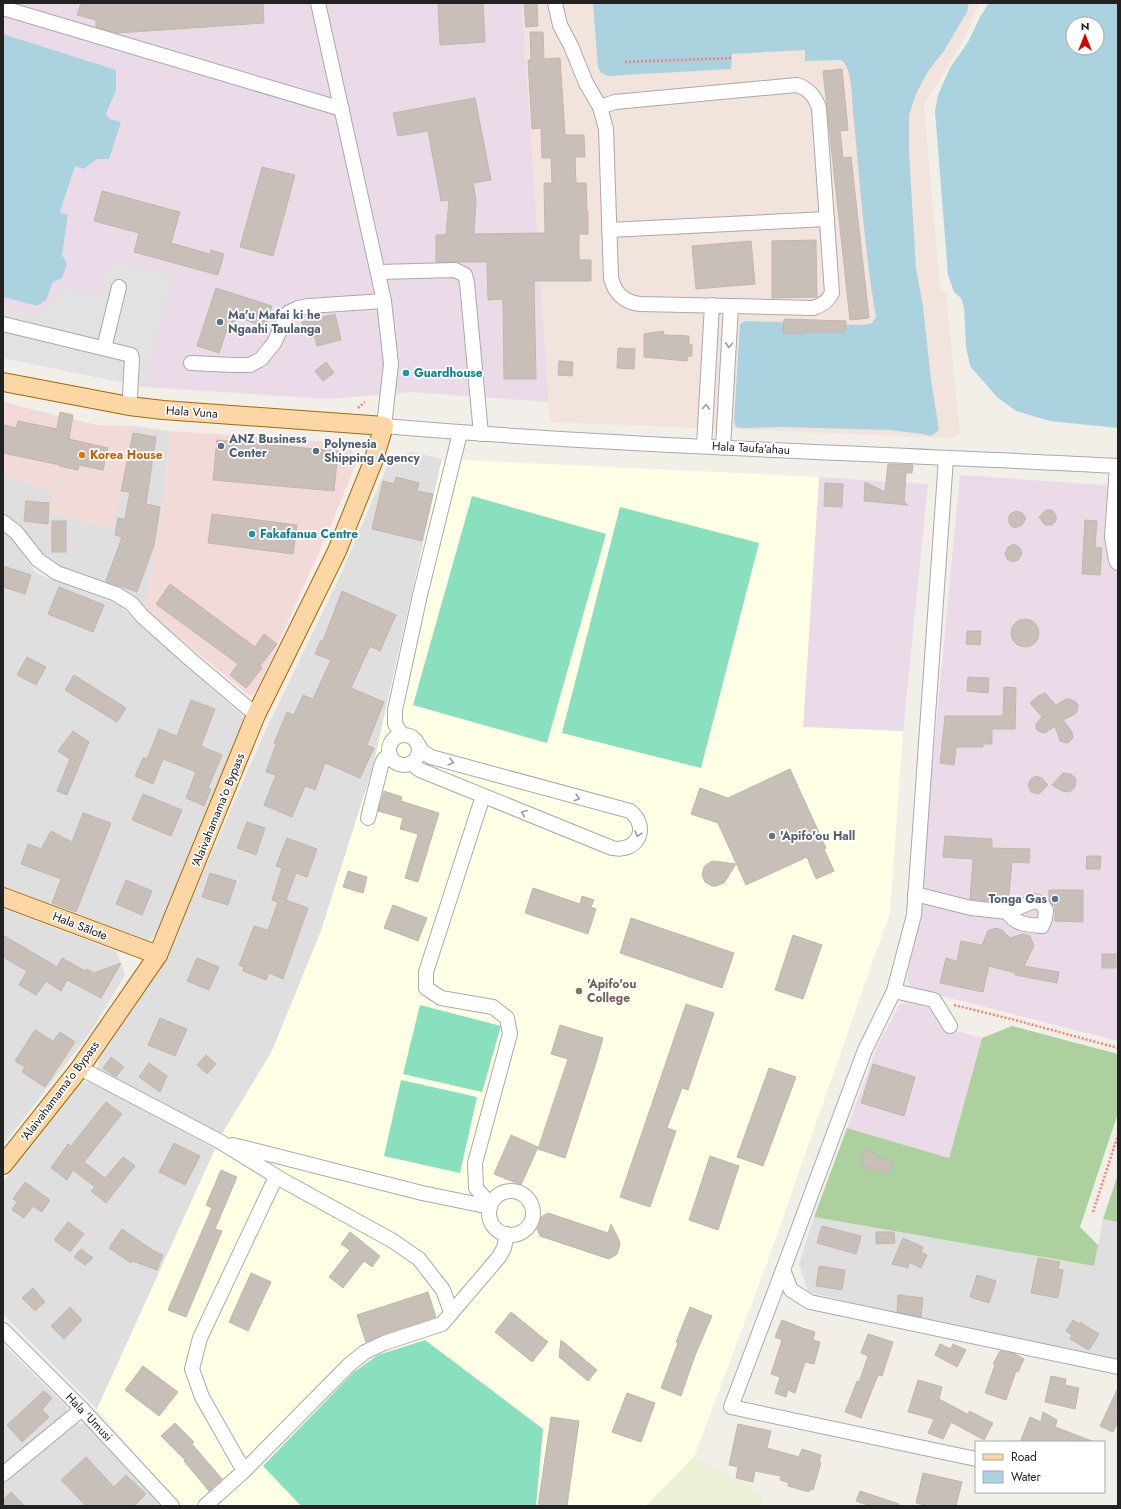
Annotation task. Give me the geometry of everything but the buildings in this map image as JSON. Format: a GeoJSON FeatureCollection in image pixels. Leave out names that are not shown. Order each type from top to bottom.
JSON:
{"type":"FeatureCollection","features":[{"type":"Feature","properties":{"kind":"main road","name":"Hala Vuna"},"geometry":{"type":"LineString","coordinates":[[3,382],[129,406],[162,410],[384,426]]}},
{"type":"Feature","properties":{"kind":"main road","name":"'Alaivahamama'o Bypass"},"geometry":{"type":"LineString","coordinates":[[3,1165],[80,1068],[158,955],[256,715],[337,551],[373,462],[384,426]]}},
{"type":"Feature","properties":{"kind":"main road","name":"Hala Sālote"},"geometry":{"type":"LineString","coordinates":[[3,897],[158,955]]}},
{"type":"Feature","properties":{"kind":"street"},"geometry":{"type":"LineString","coordinates":[[318,3],[384,301],[391,364],[384,426]]}},
{"type":"Feature","properties":{"kind":"street"},"geometry":{"type":"LineString","coordinates":[[556,3],[560,25],[571,46],[586,83],[600,107],[606,129],[611,278],[613,287],[618,294],[632,303],[640,304],[813,308],[825,303],[832,293],[820,108],[812,93],[797,85],[781,86],[615,102],[600,107]]}},
{"type":"Feature","properties":{"kind":"street"},"geometry":{"type":"LineString","coordinates":[[3,8],[342,109]]}},
{"type":"Feature","properties":{"kind":"street"},"geometry":{"type":"LineString","coordinates":[[609,230],[827,219]]}},
{"type":"Feature","properties":{"kind":"street"},"geometry":{"type":"LineString","coordinates":[[378,272],[455,270],[465,275],[467,283],[480,434]]}},
{"type":"Feature","properties":{"kind":"street"},"geometry":{"type":"LineString","coordinates":[[104,348],[119,287]]}},
{"type":"Feature","properties":{"kind":"street"},"geometry":{"type":"LineString","coordinates":[[192,363],[250,365],[261,359],[274,343],[288,313],[298,308],[384,301]]}},
{"type":"Feature","properties":{"kind":"street"},"geometry":{"type":"LineString","coordinates":[[704,446],[712,305]]}},
{"type":"Feature","properties":{"kind":"street"},"geometry":{"type":"LineString","coordinates":[[723,447],[731,306]]}},
{"type":"Feature","properties":{"kind":"street"},"geometry":{"type":"LineString","coordinates":[[3,324],[131,354],[129,406]]}},
{"type":"Feature","properties":{"kind":"street","name":"Hala Taufa'ahau"},"geometry":{"type":"LineString","coordinates":[[384,426],[460,433],[1117,466]]}},
{"type":"Feature","properties":{"kind":"street"},"geometry":{"type":"LineString","coordinates":[[402,735],[395,724],[395,710],[420,595],[460,433]]}},
{"type":"Feature","properties":{"kind":"street"},"geometry":{"type":"LineString","coordinates":[[946,458],[914,915],[894,991],[865,1050],[731,1406],[888,1440],[974,1456]]}},
{"type":"Feature","properties":{"kind":"street"},"geometry":{"type":"LineString","coordinates":[[1117,466],[1112,537],[1116,560],[1118,563]]}},
{"type":"Feature","properties":{"kind":"street"},"geometry":{"type":"LineString","coordinates":[[3,522],[16,532],[38,560],[57,574],[116,594],[132,604],[142,616],[190,659],[256,715]]}},
{"type":"Feature","properties":{"kind":"street"},"geometry":{"type":"LineString","coordinates":[[411,763],[420,770],[612,848],[626,848],[632,846],[640,835],[639,821],[630,811],[431,757],[423,752],[418,745],[412,737],[402,735],[393,739],[390,743],[390,756],[397,763],[411,763],[418,755],[418,745]]}},
{"type":"Feature","properties":{"kind":"street"},"geometry":{"type":"LineString","coordinates":[[368,818],[381,766],[384,759],[390,756]]}},
{"type":"Feature","properties":{"kind":"street"},"geometry":{"type":"LineString","coordinates":[[483,796],[426,972],[426,988],[441,998],[493,1007],[507,1018],[510,1034],[474,1163],[476,1188],[490,1206]]}},
{"type":"Feature","properties":{"kind":"street"},"geometry":{"type":"LineString","coordinates":[[915,894],[971,908],[1008,912]]}},
{"type":"Feature","properties":{"kind":"street"},"geometry":{"type":"LineString","coordinates":[[894,991],[934,1000],[950,1026]]}},
{"type":"Feature","properties":{"kind":"street"},"geometry":{"type":"LineString","coordinates":[[80,1068],[219,1141],[276,1177],[393,1241],[419,1260],[443,1290],[451,1312]]}},
{"type":"Feature","properties":{"kind":"street"},"geometry":{"type":"LineString","coordinates":[[219,1141],[422,1193],[490,1206]]}},
{"type":"Feature","properties":{"kind":"street"},"geometry":{"type":"LineString","coordinates":[[244,1471],[202,1397],[192,1369],[200,1338],[276,1177]]}},
{"type":"Feature","properties":{"kind":"street"},"geometry":{"type":"LineString","coordinates":[[507,1191],[515,1191],[522,1193],[528,1198],[532,1204],[533,1218],[530,1225],[525,1230],[518,1234],[507,1234],[497,1230],[489,1219],[490,1206],[494,1198],[500,1194],[507,1191]]}},
{"type":"Feature","properties":{"kind":"street"},"geometry":{"type":"LineString","coordinates":[[205,1506],[244,1471],[350,1364],[365,1352],[384,1343],[442,1324],[499,1257],[504,1248],[507,1234]]}},
{"type":"Feature","properties":{"kind":"street"},"geometry":{"type":"LineString","coordinates":[[783,1270],[791,1290],[810,1302],[1118,1367]]}},
{"type":"Feature","properties":{"kind":"street","name":"Hala 'Umusi"},"geometry":{"type":"LineString","coordinates":[[3,1330],[82,1409],[172,1506]]}},
{"type":"Feature","properties":{"kind":"street"},"geometry":{"type":"LineString","coordinates":[[3,1474],[82,1409]]}},
{"type":"Feature","properties":{"kind":"path"},"geometry":{"type":"LineString","coordinates":[[625,62],[731,58]]}},
{"type":"Feature","properties":{"kind":"path"},"geometry":{"type":"LineString","coordinates":[[934,1000],[1118,1048]]}},
{"type":"Feature","properties":{"kind":"path"},"geometry":{"type":"LineString","coordinates":[[1093,1212],[1118,1135]]}},
{"type":"Feature","properties":{"kind":"shaded area"},"geometry":{"type":"Polygon","coordinates":[[[3,3],[522,3],[549,402],[412,392],[328,399],[145,387],[3,358],[3,297],[37,306],[46,300],[62,255],[68,215],[60,212],[75,166],[84,169],[97,159],[121,122],[110,119],[106,114],[116,90],[115,70],[3,34],[3,3]]]}},
{"type":"Feature","properties":{"kind":"shaded area"},"geometry":{"type":"Polygon","coordinates":[[[522,3],[979,3],[967,33],[924,106],[940,289],[946,293],[960,433],[950,438],[550,422],[522,3]]]}},
{"type":"Feature","properties":{"kind":"shaded area"},"geometry":{"type":"Polygon","coordinates":[[[110,260],[173,276],[145,381],[132,384],[3,358],[3,308],[37,316],[51,306],[60,286],[97,296],[110,260]]]}},
{"type":"Feature","properties":{"kind":"shaded area"},"geometry":{"type":"Polygon","coordinates":[[[3,402],[97,425],[132,426],[113,528],[49,512],[54,492],[3,474],[3,402]]]}},
{"type":"Feature","properties":{"kind":"shaded area"},"geometry":{"type":"Polygon","coordinates":[[[132,426],[170,431],[164,496],[145,610],[47,559],[15,524],[3,516],[3,478],[5,474],[54,492],[49,512],[113,528],[132,426]]]}},
{"type":"Feature","properties":{"kind":"shaded area"},"geometry":{"type":"Polygon","coordinates":[[[170,431],[348,443],[357,461],[329,530],[257,690],[250,696],[145,610],[164,496],[170,431]]]}},
{"type":"Feature","properties":{"kind":"shaded area"},"geometry":{"type":"Polygon","coordinates":[[[411,452],[442,459],[373,767],[321,931],[272,1051],[222,1134],[195,1122],[98,1070],[99,1055],[175,936],[264,734],[341,574],[390,460],[411,452]]]}},
{"type":"Feature","properties":{"kind":"shaded area","name":"'Apifo'ou College"},"geometry":{"type":"Polygon","coordinates":[[[442,459],[819,477],[803,727],[903,731],[890,912],[768,1260],[694,1457],[646,1506],[181,1506],[97,1409],[222,1134],[272,1051],[321,931],[373,767],[442,459]]]}},
{"type":"Feature","properties":{"kind":"shaded area"},"geometry":{"type":"Polygon","coordinates":[[[960,475],[1118,486],[1118,1041],[911,988],[907,979],[918,915],[960,475]]]}},
{"type":"Feature","properties":{"kind":"shaded area"},"geometry":{"type":"Polygon","coordinates":[[[819,477],[928,484],[903,731],[803,728],[819,477]]]}},
{"type":"Feature","properties":{"kind":"shaded area"},"geometry":{"type":"Polygon","coordinates":[[[3,531],[13,540],[36,573],[119,605],[242,715],[244,723],[159,932],[145,943],[3,889],[3,531]]]}},
{"type":"Feature","properties":{"kind":"shaded area"},"geometry":{"type":"Polygon","coordinates":[[[3,908],[116,951],[125,975],[91,1031],[3,1145],[3,908]]]}},
{"type":"Feature","properties":{"kind":"shaded area"},"geometry":{"type":"Polygon","coordinates":[[[909,1001],[930,1008],[941,1027],[982,1038],[949,1158],[847,1128],[877,1047],[900,1004],[909,1001]]]}},
{"type":"Feature","properties":{"kind":"shaded area"},"geometry":{"type":"Polygon","coordinates":[[[93,1081],[215,1149],[97,1409],[3,1314],[3,1182],[77,1083],[93,1081]]]}},
{"type":"Feature","properties":{"kind":"shaded area"},"geometry":{"type":"Polygon","coordinates":[[[814,1217],[1094,1266],[1103,1219],[1118,1222],[1118,1360],[902,1315],[808,1292],[799,1264],[814,1217]]]}},
{"type":"Feature","properties":{"kind":"shaded area"},"geometry":{"type":"Polygon","coordinates":[[[3,1344],[67,1407],[66,1417],[3,1467],[3,1344]]]}},
{"type":"Feature","properties":{"kind":"shaded area"},"geometry":{"type":"Polygon","coordinates":[[[75,1423],[87,1424],[165,1506],[3,1506],[3,1481],[75,1423]]]}},
{"type":"Feature","properties":{"kind":"shaded area"},"geometry":{"type":"Polygon","coordinates":[[[694,1457],[763,1495],[761,1506],[646,1506],[694,1457]]]}},
{"type":"Feature","properties":{"kind":"green space"},"geometry":{"type":"Polygon","coordinates":[[[472,496],[606,534],[547,743],[413,705],[472,496]]]}},
{"type":"Feature","properties":{"kind":"green space"},"geometry":{"type":"Polygon","coordinates":[[[620,507],[759,543],[701,768],[562,733],[620,507]]]}},
{"type":"Feature","properties":{"kind":"green space"},"geometry":{"type":"Polygon","coordinates":[[[420,1005],[501,1026],[482,1092],[403,1074],[420,1005]]]}},
{"type":"Feature","properties":{"kind":"green space"},"geometry":{"type":"Polygon","coordinates":[[[1012,1026],[1118,1054],[1118,1113],[1080,1227],[1098,1245],[1094,1266],[814,1217],[847,1128],[949,1158],[982,1038],[1012,1026]]]}},
{"type":"Feature","properties":{"kind":"green space"},"geometry":{"type":"Polygon","coordinates":[[[401,1080],[477,1097],[460,1173],[384,1156],[401,1080]]]}},
{"type":"Feature","properties":{"kind":"green space"},"geometry":{"type":"Polygon","coordinates":[[[1118,1174],[1118,1222],[1103,1219],[1118,1174]]]}},
{"type":"Feature","properties":{"kind":"green space"},"geometry":{"type":"Polygon","coordinates":[[[425,1340],[543,1429],[536,1506],[301,1506],[263,1466],[354,1372],[378,1355],[425,1340]]]}},
{"type":"Feature","properties":{"kind":"water"},"geometry":{"type":"Polygon","coordinates":[[[593,3],[969,3],[967,12],[944,51],[928,71],[916,94],[909,115],[909,152],[916,268],[923,306],[931,380],[939,430],[931,436],[890,430],[784,427],[743,428],[736,427],[734,421],[740,324],[745,321],[862,325],[872,323],[876,317],[865,240],[851,83],[845,64],[841,60],[805,61],[805,50],[732,54],[731,69],[608,76],[601,73],[598,67],[593,3]]]}},
{"type":"Feature","properties":{"kind":"water"},"geometry":{"type":"Polygon","coordinates":[[[989,3],[1118,3],[1118,428],[1050,421],[1016,411],[997,397],[970,366],[966,346],[964,308],[961,298],[954,292],[948,275],[935,111],[938,95],[950,68],[968,42],[980,17],[989,3]]]}},
{"type":"Feature","properties":{"kind":"water"},"geometry":{"type":"Polygon","coordinates":[[[3,34],[116,70],[116,90],[106,114],[110,119],[121,122],[109,159],[97,159],[84,169],[75,166],[60,212],[68,215],[62,255],[67,264],[62,278],[53,282],[46,300],[37,306],[3,297],[3,34]]]}},
{"type":"Feature","properties":{"kind":"place","name":"Ma'u Mafai ki he Ngaahi Taulanga"},"geometry":{"type":"Point","coordinates":[220,322]}},
{"type":"Feature","properties":{"kind":"place","name":"Guardhouse"},"geometry":{"type":"Point","coordinates":[406,373]}},
{"type":"Feature","properties":{"kind":"place","name":"ANZ Business Center"},"geometry":{"type":"Point","coordinates":[221,446]}},
{"type":"Feature","properties":{"kind":"place","name":"Polynesia Shipping Agency"},"geometry":{"type":"Point","coordinates":[316,451]}},
{"type":"Feature","properties":{"kind":"place","name":"Korea House"},"geometry":{"type":"Point","coordinates":[82,455]}},
{"type":"Feature","properties":{"kind":"place","name":"Fakafanua Centre"},"geometry":{"type":"Point","coordinates":[252,534]}},
{"type":"Feature","properties":{"kind":"place","name":"'Apifo'ou Hall"},"geometry":{"type":"Point","coordinates":[772,836]}},
{"type":"Feature","properties":{"kind":"place","name":"Tonga Gas"},"geometry":{"type":"Point","coordinates":[1055,899]}},
{"type":"Feature","properties":{"kind":"place","name":"'Apifo'ou College"},"geometry":{"type":"Point","coordinates":[579,991]}}]}
